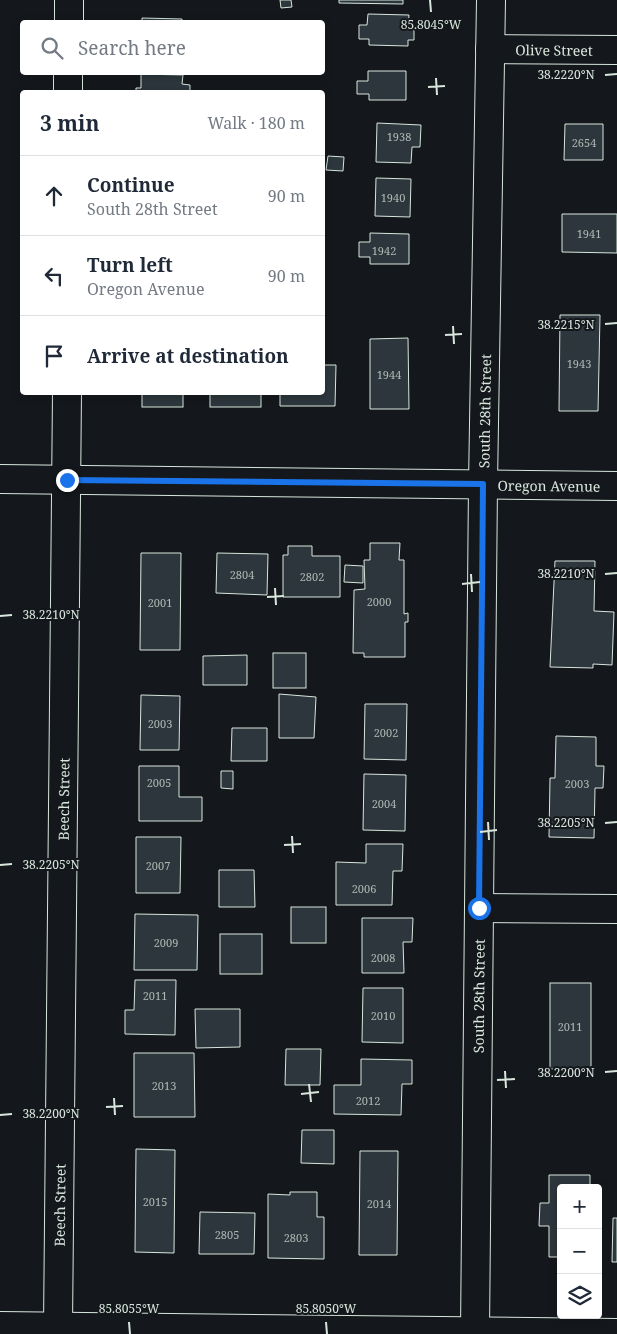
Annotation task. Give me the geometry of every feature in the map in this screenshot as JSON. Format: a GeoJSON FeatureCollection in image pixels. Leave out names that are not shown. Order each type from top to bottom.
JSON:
{"type":"FeatureCollection","features":[{"type":"Feature","properties":{"kind":"street"},"geometry":{"type":"LineString","coordinates":[[68,20],[69,0]]}},
{"type":"Feature","properties":{"kind":"street","name":"South 28th Street"},"geometry":{"type":"LineString","coordinates":[[475,1332],[483,484],[491,0]]}},
{"type":"Feature","properties":{"kind":"street","name":"Olive Street"},"geometry":{"type":"LineString","coordinates":[[490,49],[617,50]]}},
{"type":"Feature","properties":{"kind":"street"},"geometry":{"type":"LineString","coordinates":[[68,75],[68,90]]}},
{"type":"Feature","properties":{"kind":"street","name":"Beech Street"},"geometry":{"type":"LineString","coordinates":[[58,1327],[67,395]]}},
{"type":"Feature","properties":{"kind":"street","name":"Oregon Avenue"},"geometry":{"type":"LineString","coordinates":[[0,479],[617,486]]}},
{"type":"Feature","properties":{"kind":"street"},"geometry":{"type":"LineString","coordinates":[[479,908],[617,909]]}},
{"type":"Feature","properties":{"kind":"street"},"geometry":{"type":"LineString","coordinates":[[0,1326],[617,1333]]}},
{"type":"Feature","properties":{"kind":"building"},"geometry":{"type":"Polygon","coordinates":[[[280,0],[291,0],[292,7],[281,8],[280,0]]]}},
{"type":"Feature","properties":{"kind":"building"},"geometry":{"type":"Polygon","coordinates":[[[339,0],[403,0],[403,4],[339,3],[339,0]]]}},
{"type":"Feature","properties":{"kind":"building"},"geometry":{"type":"Polygon","coordinates":[[[368,14],[409,15],[408,29],[414,29],[414,40],[408,40],[408,46],[369,45],[369,39],[359,39],[359,25],[367,25],[368,14]]]}},
{"type":"Feature","properties":{"kind":"building"},"geometry":{"type":"Polygon","coordinates":[[[142,18],[182,19],[182,20],[142,20],[142,18]]]}},
{"type":"Feature","properties":{"kind":"building"},"geometry":{"type":"Polygon","coordinates":[[[368,71],[406,71],[406,100],[369,100],[369,94],[357,94],[357,81],[368,81],[368,71]]]}},
{"type":"Feature","properties":{"kind":"building"},"geometry":{"type":"Polygon","coordinates":[[[141,75],[183,75],[182,84],[190,85],[190,90],[136,90],[136,88],[141,88],[141,75]]]}},
{"type":"Feature","properties":{"kind":"building"},"geometry":{"type":"Polygon","coordinates":[[[377,123],[421,125],[420,147],[412,147],[411,163],[376,162],[377,123]]]}},
{"type":"Feature","properties":{"kind":"building"},"geometry":{"type":"Polygon","coordinates":[[[565,124],[603,124],[603,160],[564,160],[565,124]]]}},
{"type":"Feature","properties":{"kind":"building"},"geometry":{"type":"Polygon","coordinates":[[[328,156],[344,157],[343,171],[326,170],[328,156]]]}},
{"type":"Feature","properties":{"kind":"building"},"geometry":{"type":"Polygon","coordinates":[[[376,178],[411,179],[410,217],[375,216],[376,178]]]}},
{"type":"Feature","properties":{"kind":"building"},"geometry":{"type":"Polygon","coordinates":[[[562,214],[617,214],[617,253],[562,252],[562,214]]]}},
{"type":"Feature","properties":{"kind":"building"},"geometry":{"type":"Polygon","coordinates":[[[370,233],[409,234],[409,264],[370,264],[370,257],[359,257],[359,242],[370,242],[370,233]]]}},
{"type":"Feature","properties":{"kind":"building"},"geometry":{"type":"Polygon","coordinates":[[[560,315],[600,315],[598,411],[559,411],[560,315]]]}},
{"type":"Feature","properties":{"kind":"building"},"geometry":{"type":"Polygon","coordinates":[[[408,338],[409,409],[370,409],[370,339],[408,338]]]}},
{"type":"Feature","properties":{"kind":"building"},"geometry":{"type":"Polygon","coordinates":[[[325,365],[336,365],[335,406],[280,406],[280,395],[325,395],[325,365]]]}},
{"type":"Feature","properties":{"kind":"building"},"geometry":{"type":"Polygon","coordinates":[[[142,395],[183,395],[183,407],[142,407],[142,395]]]}},
{"type":"Feature","properties":{"kind":"building"},"geometry":{"type":"Polygon","coordinates":[[[210,395],[261,395],[261,407],[210,407],[210,395]]]}},
{"type":"Feature","properties":{"kind":"building"},"geometry":{"type":"Polygon","coordinates":[[[370,543],[400,543],[399,560],[404,560],[404,614],[408,613],[408,622],[405,622],[405,657],[364,657],[364,653],[353,653],[354,590],[365,589],[364,560],[370,560],[370,543]]]}},
{"type":"Feature","properties":{"kind":"building"},"geometry":{"type":"Polygon","coordinates":[[[288,546],[312,546],[312,556],[340,556],[340,597],[283,597],[283,555],[288,555],[288,546]]]}},
{"type":"Feature","properties":{"kind":"building"},"geometry":{"type":"Polygon","coordinates":[[[141,553],[181,553],[180,650],[140,650],[141,553]]]}},
{"type":"Feature","properties":{"kind":"building"},"geometry":{"type":"Polygon","coordinates":[[[217,553],[268,554],[267,595],[216,593],[217,553]]]}},
{"type":"Feature","properties":{"kind":"building"},"geometry":{"type":"Polygon","coordinates":[[[555,561],[595,561],[594,611],[614,612],[612,665],[593,664],[593,668],[550,667],[555,561]]]}},
{"type":"Feature","properties":{"kind":"building"},"geometry":{"type":"Polygon","coordinates":[[[345,565],[363,566],[363,583],[344,582],[345,565]]]}},
{"type":"Feature","properties":{"kind":"building"},"geometry":{"type":"Polygon","coordinates":[[[273,653],[306,653],[306,688],[273,688],[273,653]]]}},
{"type":"Feature","properties":{"kind":"building"},"geometry":{"type":"Polygon","coordinates":[[[247,655],[247,685],[203,685],[203,656],[247,655]]]}},
{"type":"Feature","properties":{"kind":"building"},"geometry":{"type":"Polygon","coordinates":[[[279,694],[316,697],[314,738],[279,738],[279,694]]]}},
{"type":"Feature","properties":{"kind":"building"},"geometry":{"type":"Polygon","coordinates":[[[141,695],[180,696],[179,750],[140,750],[141,695]]]}},
{"type":"Feature","properties":{"kind":"building"},"geometry":{"type":"Polygon","coordinates":[[[365,704],[407,704],[406,760],[364,759],[365,704]]]}},
{"type":"Feature","properties":{"kind":"building"},"geometry":{"type":"Polygon","coordinates":[[[232,728],[267,728],[267,761],[231,761],[232,728]]]}},
{"type":"Feature","properties":{"kind":"building"},"geometry":{"type":"Polygon","coordinates":[[[556,736],[596,737],[596,766],[604,766],[603,788],[595,788],[594,838],[549,837],[550,778],[555,778],[556,736]]]}},
{"type":"Feature","properties":{"kind":"building"},"geometry":{"type":"Polygon","coordinates":[[[139,766],[179,766],[179,797],[202,797],[202,821],[139,821],[139,766]]]}},
{"type":"Feature","properties":{"kind":"building"},"geometry":{"type":"Polygon","coordinates":[[[221,771],[233,771],[233,789],[221,788],[221,771]]]}},
{"type":"Feature","properties":{"kind":"building"},"geometry":{"type":"Polygon","coordinates":[[[364,774],[406,775],[405,831],[363,830],[364,774]]]}},
{"type":"Feature","properties":{"kind":"building"},"geometry":{"type":"Polygon","coordinates":[[[136,837],[181,837],[180,893],[136,893],[136,837]]]}},
{"type":"Feature","properties":{"kind":"building"},"geometry":{"type":"Polygon","coordinates":[[[366,844],[403,844],[402,871],[393,871],[392,905],[336,905],[336,862],[366,863],[366,844]]]}},
{"type":"Feature","properties":{"kind":"building"},"geometry":{"type":"Polygon","coordinates":[[[219,870],[254,870],[255,907],[219,907],[219,870]]]}},
{"type":"Feature","properties":{"kind":"building"},"geometry":{"type":"Polygon","coordinates":[[[291,907],[326,907],[326,943],[291,943],[291,907]]]}},
{"type":"Feature","properties":{"kind":"building"},"geometry":{"type":"Polygon","coordinates":[[[135,914],[198,915],[197,970],[134,970],[135,914]]]}},
{"type":"Feature","properties":{"kind":"building"},"geometry":{"type":"Polygon","coordinates":[[[362,918],[413,918],[412,942],[403,942],[404,973],[362,973],[362,918]]]}},
{"type":"Feature","properties":{"kind":"building"},"geometry":{"type":"Polygon","coordinates":[[[220,934],[262,934],[262,974],[220,974],[220,934]]]}},
{"type":"Feature","properties":{"kind":"building"},"geometry":{"type":"Polygon","coordinates":[[[135,980],[176,980],[175,1035],[125,1034],[125,1010],[134,1010],[135,980]]]}},
{"type":"Feature","properties":{"kind":"building"},"geometry":{"type":"Polygon","coordinates":[[[550,983],[591,983],[591,1069],[550,1069],[550,983]]]}},
{"type":"Feature","properties":{"kind":"building"},"geometry":{"type":"Polygon","coordinates":[[[363,988],[403,988],[403,1043],[362,1042],[363,988]]]}},
{"type":"Feature","properties":{"kind":"building"},"geometry":{"type":"Polygon","coordinates":[[[195,1009],[240,1009],[240,1047],[196,1048],[195,1009]]]}},
{"type":"Feature","properties":{"kind":"building"},"geometry":{"type":"Polygon","coordinates":[[[286,1049],[321,1049],[320,1085],[285,1085],[286,1049]]]}},
{"type":"Feature","properties":{"kind":"building"},"geometry":{"type":"Polygon","coordinates":[[[134,1053],[194,1053],[195,1117],[134,1117],[134,1053]]]}},
{"type":"Feature","properties":{"kind":"building"},"geometry":{"type":"Polygon","coordinates":[[[361,1059],[412,1060],[412,1084],[402,1084],[401,1115],[334,1114],[334,1085],[361,1085],[361,1059]]]}},
{"type":"Feature","properties":{"kind":"building"},"geometry":{"type":"Polygon","coordinates":[[[302,1130],[334,1130],[334,1164],[301,1163],[302,1130]]]}},
{"type":"Feature","properties":{"kind":"building"},"geometry":{"type":"Polygon","coordinates":[[[136,1149],[175,1150],[174,1253],[135,1252],[136,1149]]]}},
{"type":"Feature","properties":{"kind":"building"},"geometry":{"type":"Polygon","coordinates":[[[360,1151],[398,1151],[397,1255],[359,1255],[360,1151]]]}},
{"type":"Feature","properties":{"kind":"building"},"geometry":{"type":"Polygon","coordinates":[[[549,1175],[590,1175],[590,1184],[557,1184],[557,1257],[549,1257],[549,1226],[539,1226],[540,1203],[549,1203],[549,1175]]]}},
{"type":"Feature","properties":{"kind":"building"},"geometry":{"type":"Polygon","coordinates":[[[290,1192],[317,1192],[317,1217],[324,1217],[324,1259],[268,1258],[268,1194],[290,1195],[290,1192]]]}},
{"type":"Feature","properties":{"kind":"building"},"geometry":{"type":"Polygon","coordinates":[[[200,1212],[255,1213],[254,1254],[199,1254],[200,1212]]]}},
{"type":"Feature","properties":{"kind":"building"},"geometry":{"type":"Polygon","coordinates":[[[613,1218],[617,1218],[617,1262],[612,1262],[613,1218]]]}},
{"type":"Feature","properties":{"kind":"route"},"geometry":{"type":"LineString","coordinates":[[67,480],[483,484],[479,908]]}}]}
